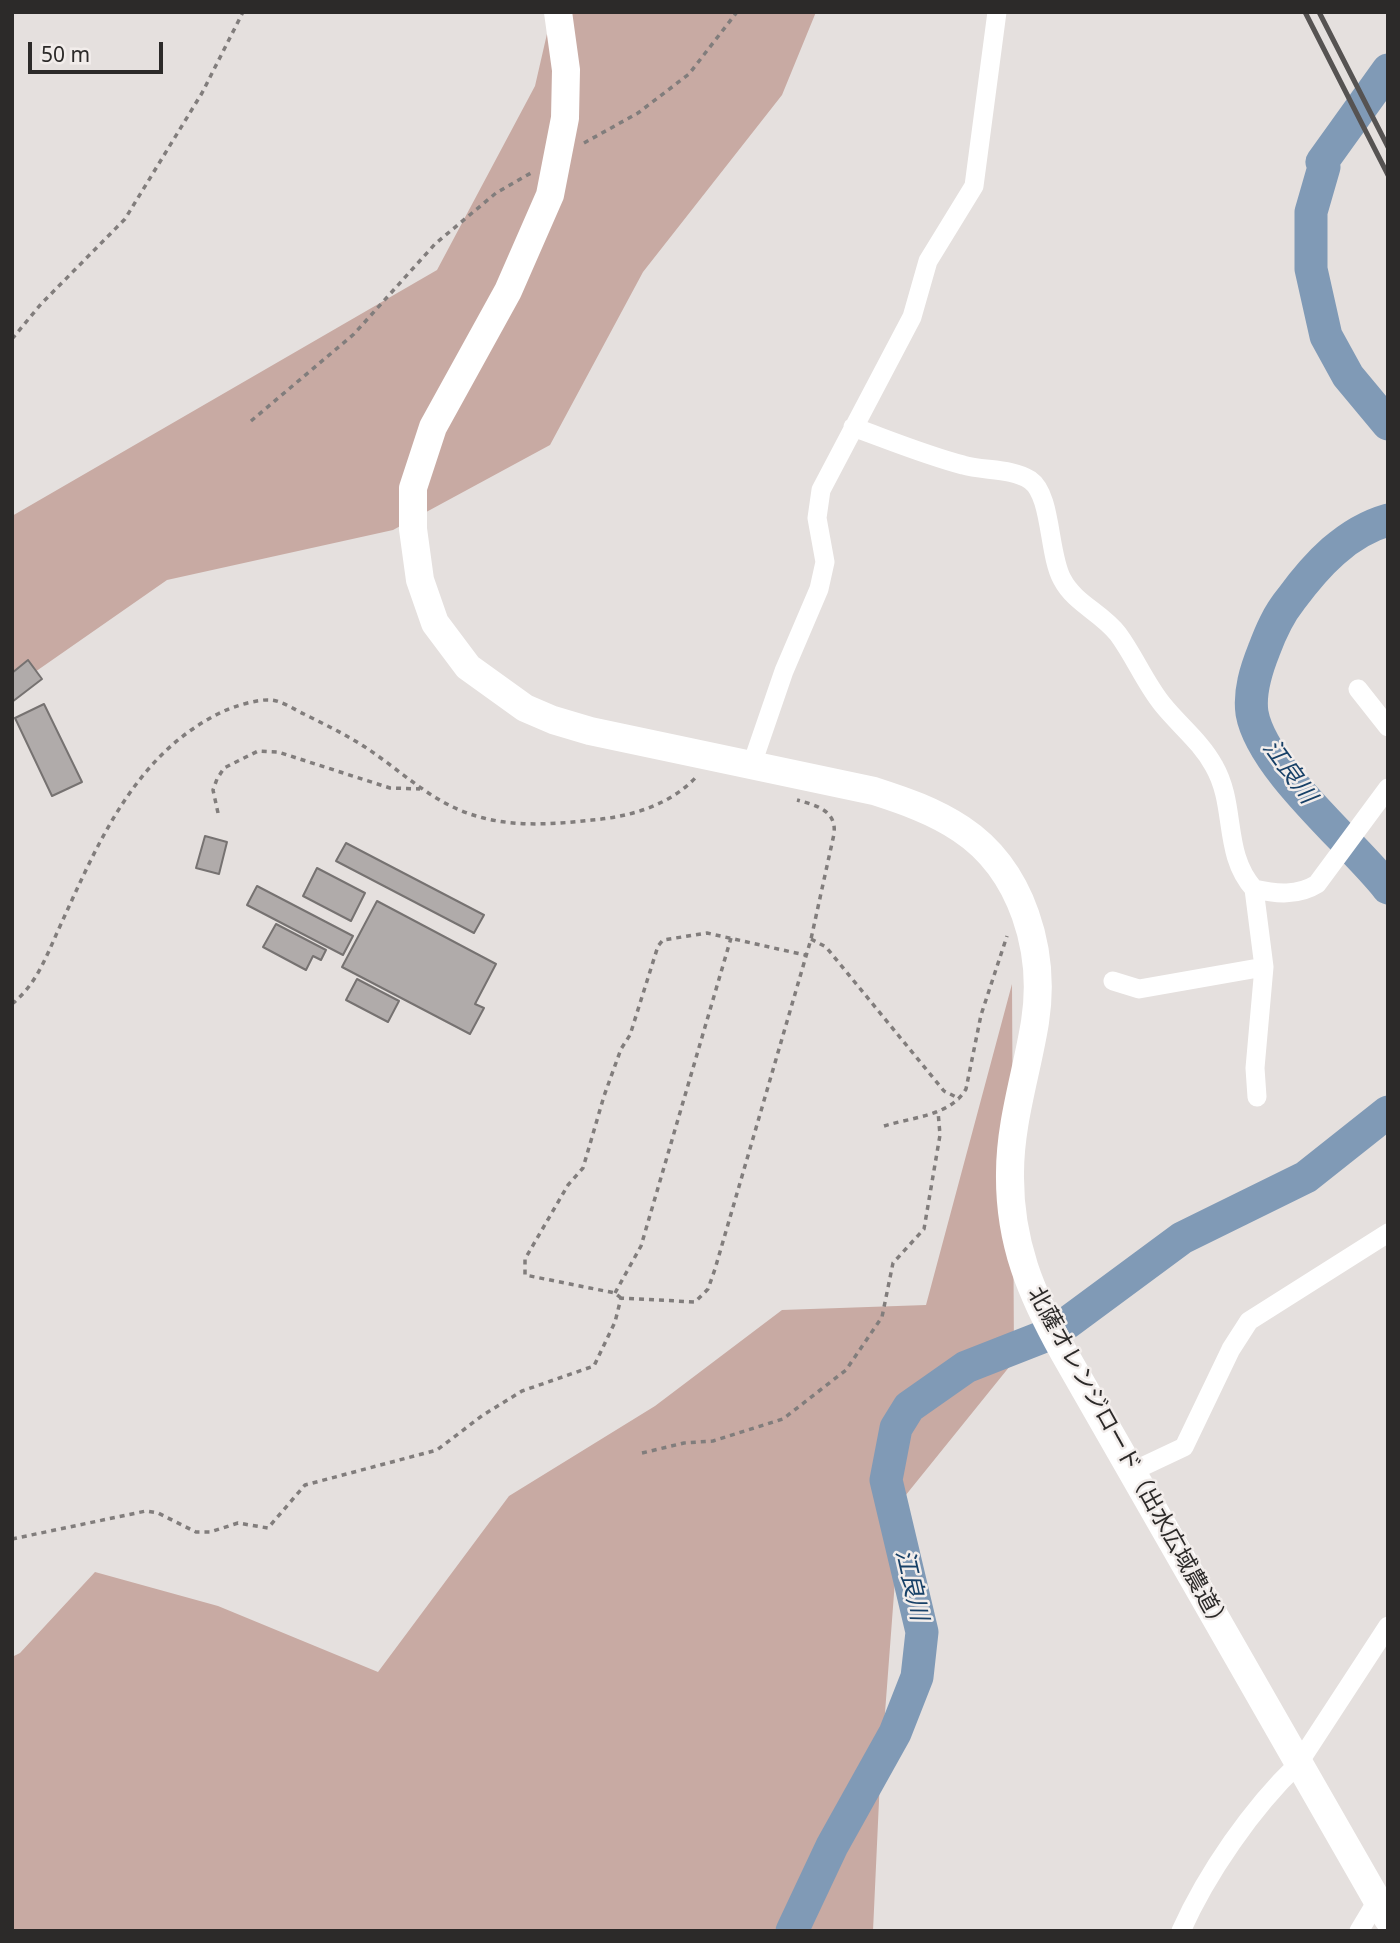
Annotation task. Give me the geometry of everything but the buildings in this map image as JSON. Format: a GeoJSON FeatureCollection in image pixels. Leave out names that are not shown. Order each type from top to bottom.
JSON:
{"type":"FeatureCollection","features":[{"type":"Feature","properties":{"kind":"street","name":"北薩オレンジロード（出水広域農道）"},"geometry":{"type":"LineString","coordinates":[[558,12],[566,70],[565,117],[560,157],[551,195],[529,248],[433,427],[413,488],[413,529],[420,580],[435,623],[468,667],[525,708],[590,732],[874,791],[918,805],[962,830],[979,845],[1012,885],[1025,912],[1034,941],[1037,993],[1015,1120],[1010,1172],[1018,1254],[1046,1320],[1382,1910]]}},
{"type":"Feature","properties":{"kind":"street"},"geometry":{"type":"LineString","coordinates":[[752,764],[784,671],[819,589],[825,562],[817,518],[821,490],[912,317],[928,261],[974,186],[997,12]]}},
{"type":"Feature","properties":{"kind":"street"},"geometry":{"type":"LineString","coordinates":[[853,427],[963,466],[1019,476],[1036,486],[1045,509],[1051,548],[1061,577],[1072,596],[1117,632],[1146,682],[1215,766],[1223,785],[1235,860],[1243,877],[1254,889],[1270,893],[1306,891],[1317,884],[1388,788]]}},
{"type":"Feature","properties":{"kind":"street"},"geometry":{"type":"LineString","coordinates":[[1357,689],[1388,727]]}},
{"type":"Feature","properties":{"kind":"street"},"geometry":{"type":"LineString","coordinates":[[1254,889],[1264,968],[1255,1068],[1257,1097]]}},
{"type":"Feature","properties":{"kind":"street"},"geometry":{"type":"LineString","coordinates":[[1113,981],[1139,989],[1264,968]]}},
{"type":"Feature","properties":{"kind":"street"},"geometry":{"type":"LineString","coordinates":[[1131,1472],[1184,1447],[1231,1349],[1249,1321],[1388,1233]]}},
{"type":"Feature","properties":{"kind":"street"},"geometry":{"type":"LineString","coordinates":[[1181,1931],[1209,1877],[1282,1780],[1298,1765],[1388,1626]]}},
{"type":"Feature","properties":{"kind":"street"},"geometry":{"type":"LineString","coordinates":[[1359,1931],[1382,1910]]}},
{"type":"Feature","properties":{"kind":"path"},"geometry":{"type":"LineString","coordinates":[[12,339],[41,304],[125,219],[202,93],[243,12]]}},
{"type":"Feature","properties":{"kind":"path"},"geometry":{"type":"LineString","coordinates":[[251,421],[354,334],[435,244],[496,193],[638,113],[690,74],[737,12]]}},
{"type":"Feature","properties":{"kind":"path"},"geometry":{"type":"LineString","coordinates":[[12,1004],[34,983],[102,834],[128,791],[163,753],[201,723],[227,710],[270,699],[336,730],[376,754],[438,801],[466,813],[506,824],[551,824],[610,819],[652,808],[694,779],[712,756]]}},
{"type":"Feature","properties":{"kind":"path"},"geometry":{"type":"LineString","coordinates":[[218,813],[213,790],[224,768],[258,751],[278,752],[390,788],[422,790]]}},
{"type":"Feature","properties":{"kind":"path"},"geometry":{"type":"LineString","coordinates":[[795,799],[829,813],[835,827],[811,939],[708,1289],[695,1303],[621,1298],[615,1293],[525,1275],[525,1259],[568,1185],[583,1168],[604,1096],[621,1049],[630,1035],[658,946],[663,940],[707,933],[805,955]]}},
{"type":"Feature","properties":{"kind":"path"},"geometry":{"type":"LineString","coordinates":[[884,1126],[950,1108],[960,1100],[966,1089],[981,1015],[1004,941],[1025,912]]}},
{"type":"Feature","properties":{"kind":"path"},"geometry":{"type":"LineString","coordinates":[[615,1293],[641,1246],[731,937]]}},
{"type":"Feature","properties":{"kind":"path"},"geometry":{"type":"LineString","coordinates":[[811,939],[826,947],[944,1091],[960,1100]]}},
{"type":"Feature","properties":{"kind":"path"},"geometry":{"type":"LineString","coordinates":[[642,1453],[684,1443],[713,1441],[783,1419],[846,1370],[882,1317],[893,1263],[924,1229],[940,1135],[938,1111]]}},
{"type":"Feature","properties":{"kind":"path"},"geometry":{"type":"LineString","coordinates":[[12,1539],[146,1511],[158,1513],[196,1532],[210,1532],[238,1523],[268,1528],[305,1485],[437,1450],[482,1415],[522,1391],[594,1366],[615,1322],[621,1298]]}},
{"type":"Feature","properties":{"kind":"shaded area"},"geometry":{"type":"Polygon","coordinates":[[[552,12],[816,12],[782,95],[643,272],[550,445],[393,530],[167,580],[12,688],[12,516],[437,270],[535,86],[552,12]]]}},
{"type":"Feature","properties":{"kind":"shaded area"},"geometry":{"type":"Polygon","coordinates":[[[1012,984],[1014,1361],[901,1501],[880,1779],[873,1931],[12,1931],[12,1657],[20,1653],[95,1572],[218,1606],[378,1672],[509,1496],[655,1406],[782,1310],[926,1305],[1012,984]]]}},
{"type":"Feature","properties":{"kind":"waterway","name":"江良川"},"geometry":{"type":"LineString","coordinates":[[1388,70],[1322,162],[1324,167],[1311,212],[1311,269],[1326,336],[1348,376],[1388,424]]}},
{"type":"Feature","properties":{"kind":"waterway","name":"江良川"},"geometry":{"type":"LineString","coordinates":[[1388,520],[1345,541],[1322,562],[1286,605],[1272,630],[1258,665],[1251,705],[1259,735],[1272,758],[1310,804],[1388,888]]}},
{"type":"Feature","properties":{"kind":"waterway","name":"江良川"},"geometry":{"type":"LineString","coordinates":[[1067,1323],[1182,1238],[1306,1177],[1388,1112]]}},
{"type":"Feature","properties":{"kind":"waterway","name":"江良川"},"geometry":{"type":"LineString","coordinates":[[792,1931],[832,1846],[895,1733],[917,1677],[922,1632],[886,1480],[896,1428],[909,1407],[966,1367],[1040,1338]]}},
{"type":"Feature","properties":{"kind":"railway"},"geometry":{"type":"LineString","coordinates":[[1305,12],[1388,175]]}},
{"type":"Feature","properties":{"kind":"railway"},"geometry":{"type":"LineString","coordinates":[[1319,12],[1388,147]]}}]}
